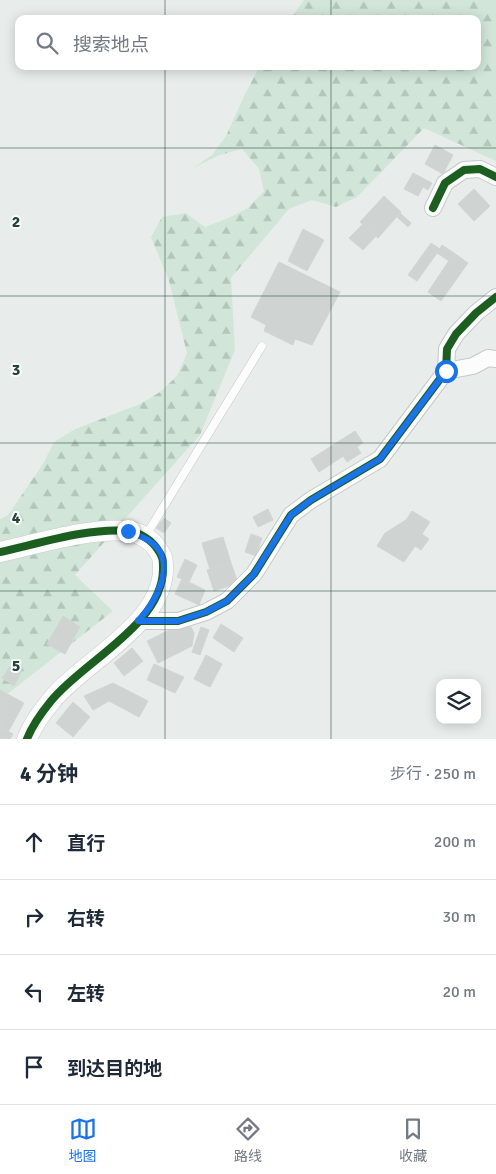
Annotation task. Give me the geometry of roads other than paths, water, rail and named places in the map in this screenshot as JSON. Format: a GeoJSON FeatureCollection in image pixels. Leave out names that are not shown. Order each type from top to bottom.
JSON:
{"type":"FeatureCollection","features":[{"type":"Feature","properties":{"kind":"street"},"geometry":{"type":"LineString","coordinates":[[433,208],[445,183],[464,170],[480,169],[496,178]]}},
{"type":"Feature","properties":{"kind":"street"},"geometry":{"type":"LineString","coordinates":[[138,621],[178,621],[206,612],[227,601],[254,574],[291,515],[311,500],[380,459],[446,371],[447,348],[456,334],[476,313],[496,297]]}},
{"type":"Feature","properties":{"kind":"street"},"geometry":{"type":"LineString","coordinates":[[446,371],[473,366],[488,358],[496,358]]}},
{"type":"Feature","properties":{"kind":"street"},"geometry":{"type":"LineString","coordinates":[[0,552],[96,532],[128,531],[145,537],[156,546],[163,556],[163,576],[158,594],[138,621],[101,657],[51,700],[26,739]]}},
{"type":"Feature","properties":{"kind":"lane"},"geometry":{"type":"LineString","coordinates":[[145,537],[262,346]]}}]}
